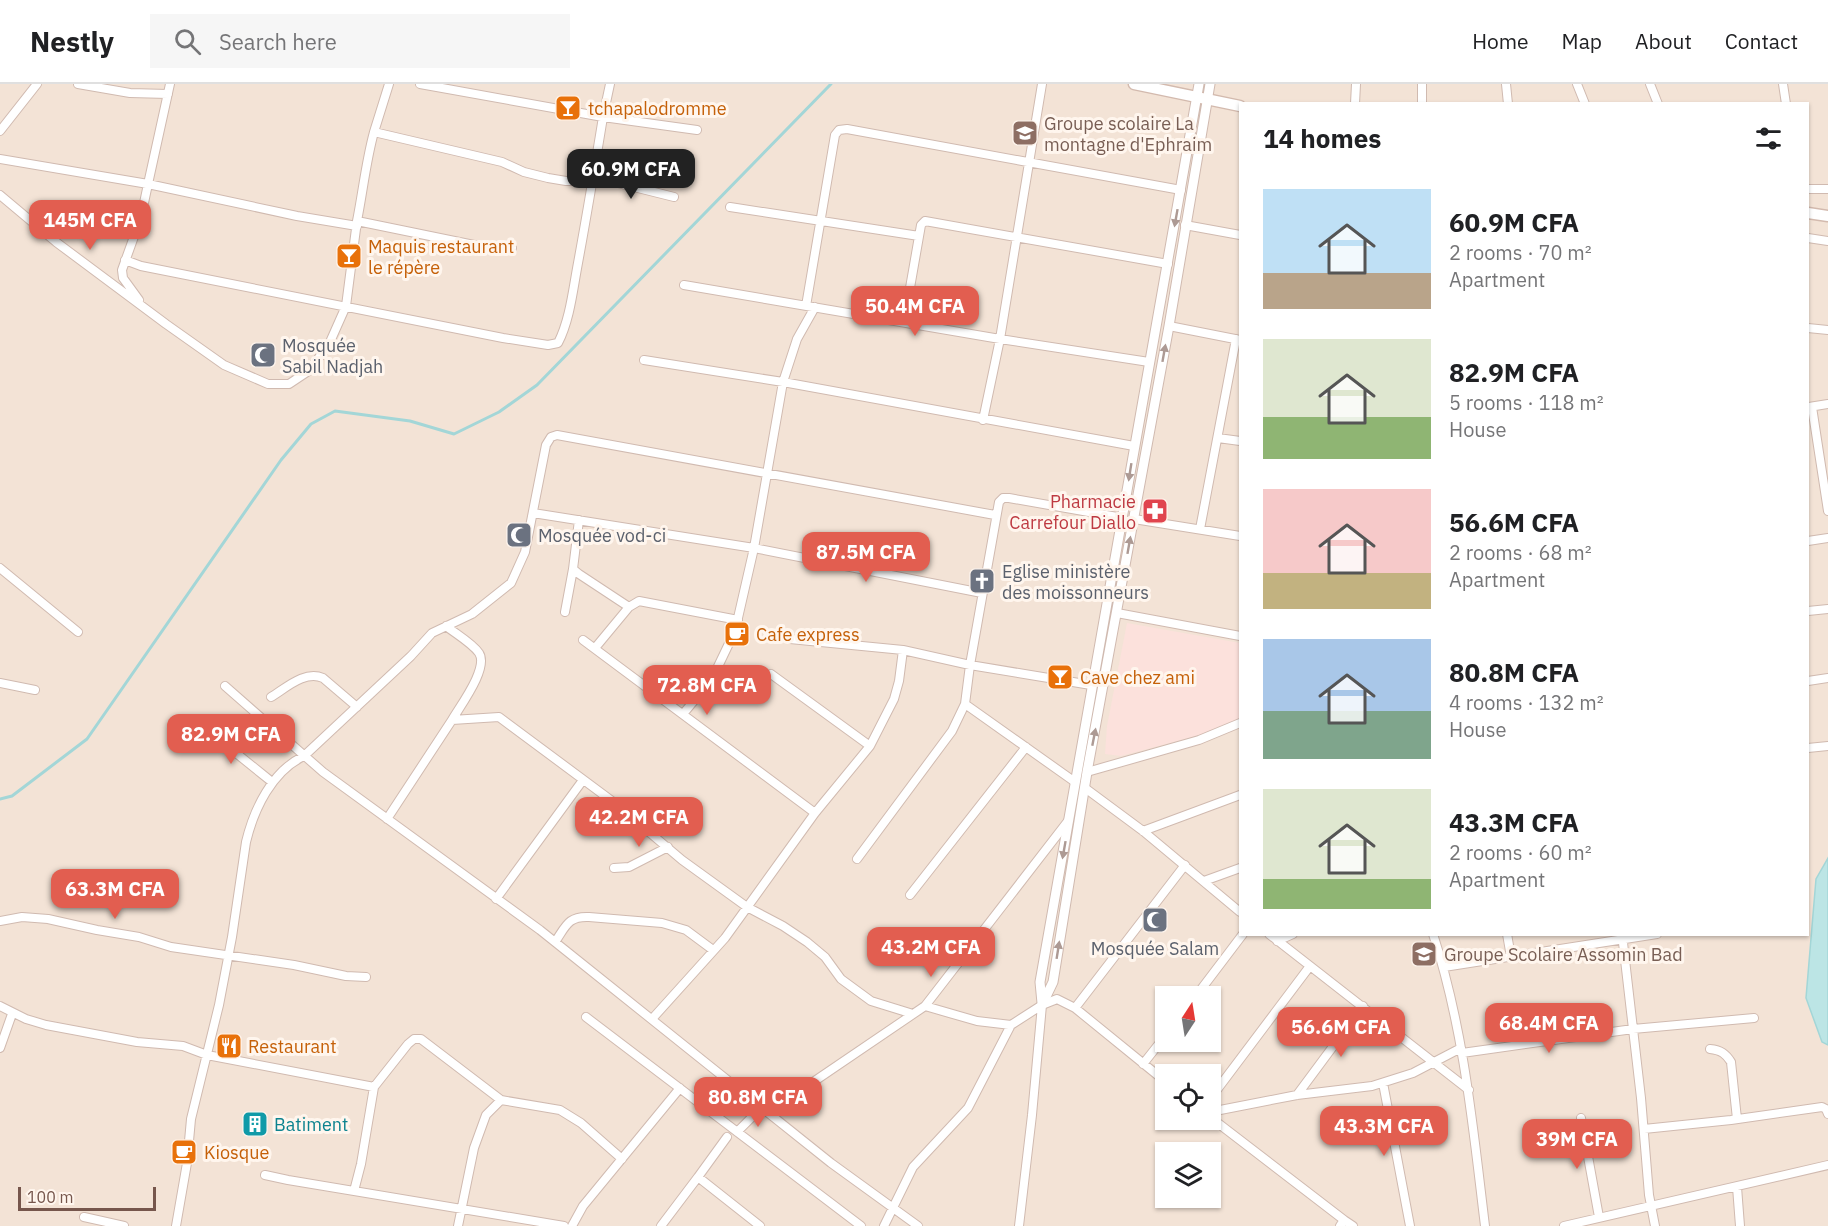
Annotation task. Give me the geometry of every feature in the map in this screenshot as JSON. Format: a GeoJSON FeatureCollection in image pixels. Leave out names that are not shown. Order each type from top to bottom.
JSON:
{"type":"FeatureCollection","features":[{"type":"Feature","properties":{"kind":"main road"},"geometry":{"type":"LineString","coordinates":[[1134,84],[1239,106]]}},
{"type":"Feature","properties":{"kind":"main road"},"geometry":{"type":"LineString","coordinates":[[1809,213],[1828,216]]}},
{"type":"Feature","properties":{"kind":"street"},"geometry":{"type":"LineString","coordinates":[[0,131],[37,84]]}},
{"type":"Feature","properties":{"kind":"street"},"geometry":{"type":"LineString","coordinates":[[78,84],[130,93],[168,94]]}},
{"type":"Feature","properties":{"kind":"street"},"geometry":{"type":"LineString","coordinates":[[146,309],[123,278],[122,270],[141,217],[170,84]]}},
{"type":"Feature","properties":{"kind":"street"},"geometry":{"type":"LineString","coordinates":[[0,195],[56,242],[224,365],[268,384],[289,384],[310,370],[330,342],[346,306],[367,158],[390,84]]}},
{"type":"Feature","properties":{"kind":"street"},"geometry":{"type":"LineString","coordinates":[[420,84],[603,117],[697,130]]}},
{"type":"Feature","properties":{"kind":"street"},"geometry":{"type":"LineString","coordinates":[[125,260],[141,266],[503,338],[548,345],[558,343],[562,336],[572,292],[610,84]]}},
{"type":"Feature","properties":{"kind":"street"},"geometry":{"type":"LineString","coordinates":[[983,420],[1000,339],[1042,84]]}},
{"type":"Feature","properties":{"kind":"street"},"geometry":{"type":"LineString","coordinates":[[1042,1005],[1053,982],[1084,788],[1168,326],[1203,99],[1199,84]]}},
{"type":"Feature","properties":{"kind":"street"},"geometry":{"type":"LineString","coordinates":[[1019,1226],[1042,1005],[1040,982],[1091,685],[1181,190],[1203,99],[1209,84]]}},
{"type":"Feature","properties":{"kind":"street"},"geometry":{"type":"LineString","coordinates":[[1355,102],[1356,84]]}},
{"type":"Feature","properties":{"kind":"street"},"geometry":{"type":"LineString","coordinates":[[1422,84],[1422,102]]}},
{"type":"Feature","properties":{"kind":"street"},"geometry":{"type":"LineString","coordinates":[[1506,84],[1508,102]]}},
{"type":"Feature","properties":{"kind":"street"},"geometry":{"type":"LineString","coordinates":[[1577,84],[1583,102]]}},
{"type":"Feature","properties":{"kind":"street"},"geometry":{"type":"LineString","coordinates":[[1650,84],[1657,102]]}},
{"type":"Feature","properties":{"kind":"street"},"geometry":{"type":"LineString","coordinates":[[1783,84],[1786,102]]}},
{"type":"Feature","properties":{"kind":"street"},"geometry":{"type":"LineString","coordinates":[[683,714],[716,673],[738,620],[754,548],[783,382],[797,339],[811,307],[821,221],[835,135],[839,130],[847,129],[1181,190]]}},
{"type":"Feature","properties":{"kind":"street"},"geometry":{"type":"LineString","coordinates":[[374,132],[502,162],[524,172],[548,178],[566,181],[593,179],[674,198]]}},
{"type":"Feature","properties":{"kind":"street"},"geometry":{"type":"LineString","coordinates":[[0,159],[148,184],[297,216],[357,224],[474,245],[512,248]]}},
{"type":"Feature","properties":{"kind":"street"},"geometry":{"type":"LineString","coordinates":[[1809,189],[1828,189]]}},
{"type":"Feature","properties":{"kind":"street"},"geometry":{"type":"LineString","coordinates":[[730,207],[919,236]]}},
{"type":"Feature","properties":{"kind":"street"},"geometry":{"type":"LineString","coordinates":[[904,322],[921,225],[925,221],[1168,264]]}},
{"type":"Feature","properties":{"kind":"street"},"geometry":{"type":"LineString","coordinates":[[1185,225],[1239,235]]}},
{"type":"Feature","properties":{"kind":"street"},"geometry":{"type":"LineString","coordinates":[[1809,238],[1828,241]]}},
{"type":"Feature","properties":{"kind":"street"},"geometry":{"type":"LineString","coordinates":[[684,285],[1149,362]]}},
{"type":"Feature","properties":{"kind":"street"},"geometry":{"type":"LineString","coordinates":[[1168,326],[1238,339],[1200,529]]}},
{"type":"Feature","properties":{"kind":"street"},"geometry":{"type":"LineString","coordinates":[[1809,328],[1828,330]]}},
{"type":"Feature","properties":{"kind":"street"},"geometry":{"type":"LineString","coordinates":[[644,360],[783,382],[1134,446]]}},
{"type":"Feature","properties":{"kind":"street"},"geometry":{"type":"LineString","coordinates":[[1828,404],[1810,407],[1825,468],[1828,511]]}},
{"type":"Feature","properties":{"kind":"street"},"geometry":{"type":"LineString","coordinates":[[176,1226],[187,1163],[191,1119],[229,956],[249,827],[272,782],[289,764],[304,756],[411,656],[432,633],[472,614],[511,583],[525,552],[546,446],[551,437],[557,435],[995,515]]}},
{"type":"Feature","properties":{"kind":"street"},"geometry":{"type":"LineString","coordinates":[[1218,438],[1239,441]]}},
{"type":"Feature","properties":{"kind":"street"},"geometry":{"type":"LineString","coordinates":[[857,859],[952,731],[965,704],[999,502],[1003,498],[1009,498],[1123,518]]}},
{"type":"Feature","properties":{"kind":"street"},"geometry":{"type":"LineString","coordinates":[[533,513],[754,548],[982,593]]}},
{"type":"Feature","properties":{"kind":"street"},"geometry":{"type":"LineString","coordinates":[[1134,519],[1239,536]]}},
{"type":"Feature","properties":{"kind":"street"},"geometry":{"type":"LineString","coordinates":[[565,612],[579,520]]}},
{"type":"Feature","properties":{"kind":"street"},"geometry":{"type":"LineString","coordinates":[[1809,541],[1828,538]]}},
{"type":"Feature","properties":{"kind":"street"},"geometry":{"type":"LineString","coordinates":[[0,568],[78,632]]}},
{"type":"Feature","properties":{"kind":"street"},"geometry":{"type":"LineString","coordinates":[[573,569],[629,607]]}},
{"type":"Feature","properties":{"kind":"street"},"geometry":{"type":"LineString","coordinates":[[595,648],[629,607],[639,601],[738,620]]}},
{"type":"Feature","properties":{"kind":"street"},"geometry":{"type":"LineString","coordinates":[[1809,611],[1828,609]]}},
{"type":"Feature","properties":{"kind":"street"},"geometry":{"type":"LineString","coordinates":[[1117,613],[1239,636]]}},
{"type":"Feature","properties":{"kind":"street"},"geometry":{"type":"LineString","coordinates":[[387,819],[452,720],[480,670],[482,660],[478,652],[446,626]]}},
{"type":"Feature","properties":{"kind":"street"},"geometry":{"type":"LineString","coordinates":[[790,639],[903,650],[970,665],[1091,685]]}},
{"type":"Feature","properties":{"kind":"street"},"geometry":{"type":"LineString","coordinates":[[583,640],[815,813]]}},
{"type":"Feature","properties":{"kind":"street"},"geometry":{"type":"LineString","coordinates":[[652,1019],[713,950],[815,813],[870,746],[894,699],[903,650]]}},
{"type":"Feature","properties":{"kind":"street"},"geometry":{"type":"LineString","coordinates":[[771,674],[870,746]]}},
{"type":"Feature","properties":{"kind":"street"},"geometry":{"type":"LineString","coordinates":[[271,697],[302,678],[317,676],[323,678],[357,707]]}},
{"type":"Feature","properties":{"kind":"street"},"geometry":{"type":"LineString","coordinates":[[1809,681],[1828,678]]}},
{"type":"Feature","properties":{"kind":"street"},"geometry":{"type":"LineString","coordinates":[[0,683],[35,690]]}},
{"type":"Feature","properties":{"kind":"street"},"geometry":{"type":"LineString","coordinates":[[225,686],[304,756],[555,942],[854,1180],[918,1226]]}},
{"type":"Feature","properties":{"kind":"street"},"geometry":{"type":"LineString","coordinates":[[965,704],[1075,782]]}},
{"type":"Feature","properties":{"kind":"street"},"geometry":{"type":"LineString","coordinates":[[452,720],[499,717],[616,804],[682,860],[747,907],[807,942],[825,957],[841,979],[870,1001],[913,1014]]}},
{"type":"Feature","properties":{"kind":"street"},"geometry":{"type":"LineString","coordinates":[[1087,772],[1199,740],[1239,723]]}},
{"type":"Feature","properties":{"kind":"street"},"geometry":{"type":"LineString","coordinates":[[205,729],[272,782]]}},
{"type":"Feature","properties":{"kind":"street"},"geometry":{"type":"LineString","coordinates":[[1809,748],[1828,746]]}},
{"type":"Feature","properties":{"kind":"street"},"geometry":{"type":"LineString","coordinates":[[910,895],[1026,747]]}},
{"type":"Feature","properties":{"kind":"street"},"geometry":{"type":"LineString","coordinates":[[496,899],[583,780]]}},
{"type":"Feature","properties":{"kind":"street"},"geometry":{"type":"LineString","coordinates":[[1084,788],[1143,831],[1239,911]]}},
{"type":"Feature","properties":{"kind":"street"},"geometry":{"type":"LineString","coordinates":[[1143,831],[1239,795]]}},
{"type":"Feature","properties":{"kind":"street"},"geometry":{"type":"LineString","coordinates":[[737,1132],[765,1110],[925,1006],[1069,819]]}},
{"type":"Feature","properties":{"kind":"street"},"geometry":{"type":"LineString","coordinates":[[614,868],[629,867],[668,847]]}},
{"type":"Feature","properties":{"kind":"street"},"geometry":{"type":"LineString","coordinates":[[1075,1008],[1185,865]]}},
{"type":"Feature","properties":{"kind":"street"},"geometry":{"type":"LineString","coordinates":[[1204,881],[1239,868]]}},
{"type":"Feature","properties":{"kind":"street"},"geometry":{"type":"LineString","coordinates":[[555,942],[571,920],[577,916],[662,923],[686,930],[713,950]]}},
{"type":"Feature","properties":{"kind":"street"},"geometry":{"type":"LineString","coordinates":[[0,921],[22,917],[48,919],[139,937],[171,947],[294,965],[346,976],[366,976]]}},
{"type":"Feature","properties":{"kind":"street"},"geometry":{"type":"LineString","coordinates":[[1204,986],[1242,936]]}},
{"type":"Feature","properties":{"kind":"street"},"geometry":{"type":"LineString","coordinates":[[1272,936],[1469,1090]]}},
{"type":"Feature","properties":{"kind":"street"},"geometry":{"type":"LineString","coordinates":[[1277,940],[1288,936]]}},
{"type":"Feature","properties":{"kind":"street"},"geometry":{"type":"LineString","coordinates":[[1434,936],[1444,967],[1469,1090],[1485,1226]]}},
{"type":"Feature","properties":{"kind":"street"},"geometry":{"type":"LineString","coordinates":[[1507,936],[1511,957]]}},
{"type":"Feature","properties":{"kind":"street"},"geometry":{"type":"LineString","coordinates":[[1444,967],[1622,937],[1655,1226]]}},
{"type":"Feature","properties":{"kind":"street"},"geometry":{"type":"LineString","coordinates":[[1221,1085],[1310,966]]}},
{"type":"Feature","properties":{"kind":"street"},"geometry":{"type":"LineString","coordinates":[[884,1226],[913,1167],[968,1108],[1011,1025],[1042,1005],[1057,999],[1075,1008],[1155,1073]]}},
{"type":"Feature","properties":{"kind":"street"},"geometry":{"type":"LineString","coordinates":[[0,1006],[12,1014],[46,1025],[137,1042],[183,1046],[207,1055],[374,1087]]}},
{"type":"Feature","properties":{"kind":"street"},"geometry":{"type":"LineString","coordinates":[[925,1006],[977,1021],[1011,1025]]}},
{"type":"Feature","properties":{"kind":"street"},"geometry":{"type":"LineString","coordinates":[[1297,1095],[1363,1006]]}},
{"type":"Feature","properties":{"kind":"street"},"geometry":{"type":"LineString","coordinates":[[0,1048],[12,1014]]}},
{"type":"Feature","properties":{"kind":"street"},"geometry":{"type":"LineString","coordinates":[[586,1017],[861,1226]]}},
{"type":"Feature","properties":{"kind":"street"},"geometry":{"type":"LineString","coordinates":[[1221,1112],[1297,1095],[1383,1083],[1413,1073],[1432,1062],[1461,1051],[1633,1029],[1755,1018]]}},
{"type":"Feature","properties":{"kind":"street"},"geometry":{"type":"LineString","coordinates":[[354,1191],[374,1087],[414,1039],[422,1039],[501,1100],[560,1110],[580,1123],[622,1159]]}},
{"type":"Feature","properties":{"kind":"street"},"geometry":{"type":"LineString","coordinates":[[1143,1064],[1155,1049]]}},
{"type":"Feature","properties":{"kind":"street"},"geometry":{"type":"LineString","coordinates":[[1710,1049],[1718,1049],[1727,1055],[1731,1062],[1737,1119]]}},
{"type":"Feature","properties":{"kind":"street"},"geometry":{"type":"LineString","coordinates":[[1383,1083],[1410,1226]]}},
{"type":"Feature","properties":{"kind":"street"},"geometry":{"type":"LineString","coordinates":[[572,1226],[583,1206],[680,1088]]}},
{"type":"Feature","properties":{"kind":"street"},"geometry":{"type":"LineString","coordinates":[[458,1226],[474,1148],[486,1115],[501,1100]]}},
{"type":"Feature","properties":{"kind":"street"},"geometry":{"type":"LineString","coordinates":[[1644,1129],[1822,1107],[1828,1114]]}},
{"type":"Feature","properties":{"kind":"street"},"geometry":{"type":"LineString","coordinates":[[1581,1118],[1599,1217]]}},
{"type":"Feature","properties":{"kind":"street"},"geometry":{"type":"LineString","coordinates":[[1221,1124],[1342,1223],[1353,1226]]}},
{"type":"Feature","properties":{"kind":"street"},"geometry":{"type":"LineString","coordinates":[[662,1226],[727,1137]]}},
{"type":"Feature","properties":{"kind":"street"},"geometry":{"type":"LineString","coordinates":[[1564,1226],[1828,1165]]}},
{"type":"Feature","properties":{"kind":"street"},"geometry":{"type":"LineString","coordinates":[[265,1174],[564,1226]]}},
{"type":"Feature","properties":{"kind":"street"},"geometry":{"type":"LineString","coordinates":[[698,1177],[760,1226]]}},
{"type":"Feature","properties":{"kind":"street"},"geometry":{"type":"LineString","coordinates":[[1737,1187],[1740,1226]]}},
{"type":"Feature","properties":{"kind":"street"},"geometry":{"type":"LineString","coordinates":[[84,1217],[124,1226]]}},
{"type":"Feature","properties":{"kind":"shaded area"},"geometry":{"type":"Polygon","coordinates":[[[0,84],[1828,84],[1828,1226],[0,1226],[0,84]]]}},
{"type":"Feature","properties":{"kind":"shaded area"},"geometry":{"type":"Polygon","coordinates":[[[1127,623],[1239,643],[1239,719],[1204,734],[1121,756],[1105,754],[1107,726],[1127,623]]]}},
{"type":"Feature","properties":{"kind":"water"},"geometry":{"type":"Polygon","coordinates":[[[1828,858],[1828,1045],[1822,1042],[1806,998],[1816,879],[1828,858]]]}},
{"type":"Feature","properties":{"kind":"waterway"},"geometry":{"type":"LineString","coordinates":[[0,799],[12,796],[87,739],[281,460],[311,424],[335,411],[410,421],[454,434],[499,412],[537,385],[831,84]]}},
{"type":"Feature","properties":{"kind":"place","name":"tchapalodromme"},"geometry":{"type":"Point","coordinates":[568,108]}},
{"type":"Feature","properties":{"kind":"place","name":"Groupe scolaire La montagne d'Ephraim"},"geometry":{"type":"Point","coordinates":[1025,133]}},
{"type":"Feature","properties":{"kind":"place","name":"Maquis restaurant le répère"},"geometry":{"type":"Point","coordinates":[349,256]}},
{"type":"Feature","properties":{"kind":"place","name":"Mosquée Sabil Nadjah"},"geometry":{"type":"Point","coordinates":[263,355]}},
{"type":"Feature","properties":{"kind":"place","name":"Pharmacie Carrefour Diallo"},"geometry":{"type":"Point","coordinates":[1155,511]}},
{"type":"Feature","properties":{"kind":"place","name":"Mosquée vod-ci"},"geometry":{"type":"Point","coordinates":[519,535]}},
{"type":"Feature","properties":{"kind":"place","name":"Eglise ministère des moissonneurs"},"geometry":{"type":"Point","coordinates":[982,581]}},
{"type":"Feature","properties":{"kind":"place","name":"Cafe express"},"geometry":{"type":"Point","coordinates":[737,634]}},
{"type":"Feature","properties":{"kind":"place","name":"Cave chez ami"},"geometry":{"type":"Point","coordinates":[1060,677]}},
{"type":"Feature","properties":{"kind":"place","name":"Mosquée Salam"},"geometry":{"type":"Point","coordinates":[1155,920]}},
{"type":"Feature","properties":{"kind":"place","name":"Groupe Scolaire Assomin Bad"},"geometry":{"type":"Point","coordinates":[1424,954]}},
{"type":"Feature","properties":{"kind":"place","name":"Restaurant"},"geometry":{"type":"Point","coordinates":[229,1046]}},
{"type":"Feature","properties":{"kind":"place","name":"Batiment"},"geometry":{"type":"Point","coordinates":[255,1124]}},
{"type":"Feature","properties":{"kind":"place","name":"Kiosque"},"geometry":{"type":"Point","coordinates":[184,1152]}}]}
